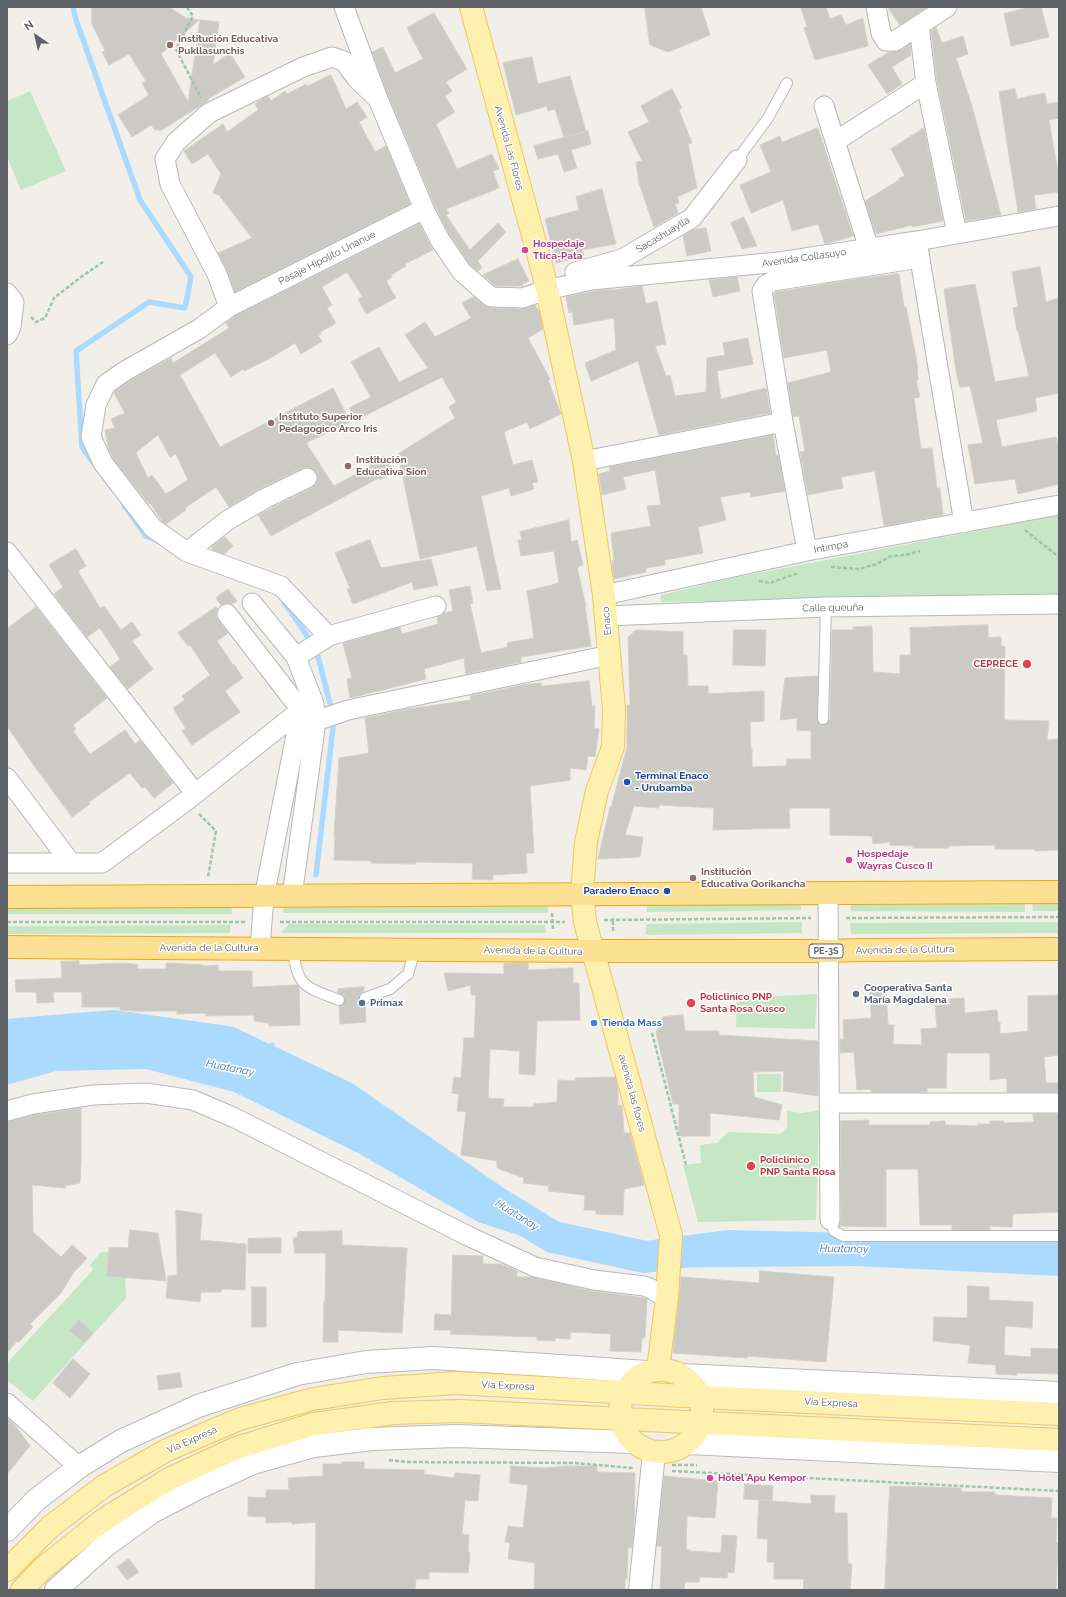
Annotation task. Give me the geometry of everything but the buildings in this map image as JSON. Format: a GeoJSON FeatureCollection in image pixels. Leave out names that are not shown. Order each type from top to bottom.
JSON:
{"type":"FeatureCollection","features":[{"type":"Feature","properties":{"kind":"highway"},"geometry":{"type":"LineString","coordinates":[[7,898],[1059,892]]}},
{"type":"Feature","properties":{"kind":"highway","name":"Avenida de la Cultura"},"geometry":{"type":"LineString","coordinates":[[7,947],[555,951],[1059,949]]}},
{"type":"Feature","properties":{"kind":"main road","name":"Avenida Las Flores"},"geometry":{"type":"LineString","coordinates":[[471,7],[546,283]]}},
{"type":"Feature","properties":{"kind":"main road","name":"Enaco"},"geometry":{"type":"LineString","coordinates":[[546,283],[584,461],[606,605],[614,710],[613,747],[597,791],[586,842],[582,894],[585,922],[603,951]]}},
{"type":"Feature","properties":{"kind":"main road","name":"avenida las flores"},"geometry":{"type":"LineString","coordinates":[[603,951],[671,1235],[667,1296],[652,1371]]}},
{"type":"Feature","properties":{"kind":"main road","name":"Vía Expresa"},"geometry":{"type":"LineString","coordinates":[[7,1530],[36,1500],[79,1467],[121,1441],[198,1406],[297,1374],[366,1362],[433,1358],[670,1371],[681,1375],[1059,1393]]}},
{"type":"Feature","properties":{"kind":"main road"},"geometry":{"type":"LineString","coordinates":[[640,1590],[653,1461],[643,1449],[632,1442],[624,1432],[619,1420],[619,1406],[623,1393],[633,1380],[652,1371]]}},
{"type":"Feature","properties":{"kind":"main road"},"geometry":{"type":"LineString","coordinates":[[653,1461],[688,1443],[696,1434],[701,1424],[703,1411],[701,1398],[693,1385],[681,1375]]}},
{"type":"Feature","properties":{"kind":"main road","name":"Vía Expresa"},"geometry":{"type":"LineString","coordinates":[[7,1570],[50,1526],[104,1486],[167,1450],[240,1419],[313,1399],[383,1388],[456,1383],[701,1398],[1059,1414]]}},
{"type":"Feature","properties":{"kind":"main road"},"geometry":{"type":"LineString","coordinates":[[22,1590],[43,1568],[103,1520],[169,1479],[236,1448],[314,1424],[393,1413],[459,1411],[701,1424],[1059,1440]]}},
{"type":"Feature","properties":{"kind":"main road"},"geometry":{"type":"LineString","coordinates":[[56,1590],[105,1546],[152,1512],[198,1488],[254,1463],[314,1446],[372,1439],[456,1436],[632,1442]]}},
{"type":"Feature","properties":{"kind":"main road"},"geometry":{"type":"LineString","coordinates":[[688,1443],[1059,1461]]}},
{"type":"Feature","properties":{"kind":"street"},"geometry":{"type":"LineString","coordinates":[[344,7],[378,99],[424,209],[440,240],[462,272],[490,297],[522,298],[546,283]]}},
{"type":"Feature","properties":{"kind":"street"},"geometry":{"type":"LineString","coordinates":[[876,7],[881,33],[886,41],[895,41],[948,7]]}},
{"type":"Feature","properties":{"kind":"street"},"geometry":{"type":"LineString","coordinates":[[919,26],[926,83],[957,234]]}},
{"type":"Feature","properties":{"kind":"street"},"geometry":{"type":"LineString","coordinates":[[229,307],[217,274],[170,184],[165,158],[176,142],[209,113],[303,67],[332,58],[344,60],[357,79],[378,99]]}},
{"type":"Feature","properties":{"kind":"street"},"geometry":{"type":"LineString","coordinates":[[836,141],[926,83]]}},
{"type":"Feature","properties":{"kind":"street"},"geometry":{"type":"LineString","coordinates":[[824,106],[869,249]]}},
{"type":"Feature","properties":{"kind":"street","name":"Sacashuaylla"},"geometry":{"type":"LineString","coordinates":[[546,283],[565,275],[622,260],[692,218],[737,160]]}},
{"type":"Feature","properties":{"kind":"street","name":"Pasaje Hipolito Unanue"},"geometry":{"type":"LineString","coordinates":[[327,637],[281,586],[187,552],[153,528],[102,463],[91,437],[96,405],[106,384],[125,371],[199,329],[229,307],[424,209]]}},
{"type":"Feature","properties":{"kind":"street","name":"Avenida Collasuyo"},"geometry":{"type":"LineString","coordinates":[[546,283],[779,262],[869,249],[919,250],[957,234],[1059,216]]}},
{"type":"Feature","properties":{"kind":"street"},"geometry":{"type":"LineString","coordinates":[[807,551],[783,422],[762,291],[766,285],[773,282],[919,250],[964,523]]}},
{"type":"Feature","properties":{"kind":"street"},"geometry":{"type":"LineString","coordinates":[[7,335],[12,327],[10,298]]}},
{"type":"Feature","properties":{"kind":"street"},"geometry":{"type":"LineString","coordinates":[[584,461],[783,422]]}},
{"type":"Feature","properties":{"kind":"street"},"geometry":{"type":"LineString","coordinates":[[187,552],[228,520],[264,499],[307,478]]}},
{"type":"Feature","properties":{"kind":"street","name":"Intimpa"},"geometry":{"type":"LineString","coordinates":[[606,605],[807,551],[1059,505]]}},
{"type":"Feature","properties":{"kind":"street"},"geometry":{"type":"LineString","coordinates":[[7,552],[190,797]]}},
{"type":"Feature","properties":{"kind":"street"},"geometry":{"type":"LineString","coordinates":[[252,603],[297,656],[318,720],[292,896]]}},
{"type":"Feature","properties":{"kind":"street","name":"Calle queuña"},"geometry":{"type":"LineString","coordinates":[[606,605],[826,607],[1059,604]]}},
{"type":"Feature","properties":{"kind":"street"},"geometry":{"type":"LineString","coordinates":[[297,656],[327,637],[436,606]]}},
{"type":"Feature","properties":{"kind":"street"},"geometry":{"type":"LineString","coordinates":[[227,614],[300,710],[264,896],[260,948]]}},
{"type":"Feature","properties":{"kind":"street"},"geometry":{"type":"LineString","coordinates":[[318,720],[348,710],[610,655]]}},
{"type":"Feature","properties":{"kind":"street"},"geometry":{"type":"LineString","coordinates":[[7,863],[102,863],[190,797],[300,710]]}},
{"type":"Feature","properties":{"kind":"street"},"geometry":{"type":"LineString","coordinates":[[7,778],[71,863]]}},
{"type":"Feature","properties":{"kind":"street"},"geometry":{"type":"LineString","coordinates":[[828,893],[830,1220]]}},
{"type":"Feature","properties":{"kind":"street"},"geometry":{"type":"LineString","coordinates":[[7,1111],[33,1104],[93,1095],[146,1093],[194,1100],[236,1118],[468,1236],[536,1267],[594,1280],[649,1287],[659,1295],[667,1296]]}},
{"type":"Feature","properties":{"kind":"street"},"geometry":{"type":"LineString","coordinates":[[829,1103],[1059,1103]]}},
{"type":"Feature","properties":{"kind":"street"},"geometry":{"type":"LineString","coordinates":[[7,1403],[79,1467]]}},
{"type":"Feature","properties":{"kind":"lane","name":"Sacashuaylla"},"geometry":{"type":"LineString","coordinates":[[737,160],[768,118],[787,83]]}},
{"type":"Feature","properties":{"kind":"lane"},"geometry":{"type":"LineString","coordinates":[[823,719],[826,607]]}},
{"type":"Feature","properties":{"kind":"lane"},"geometry":{"type":"LineString","coordinates":[[293,948],[295,966],[300,979],[310,989],[339,1000]]}},
{"type":"Feature","properties":{"kind":"lane"},"geometry":{"type":"LineString","coordinates":[[365,998],[390,989],[408,974],[415,950]]}},
{"type":"Feature","properties":{"kind":"lane"},"geometry":{"type":"LineString","coordinates":[[830,1220],[834,1231],[843,1236],[1059,1236]]}},
{"type":"Feature","properties":{"kind":"path"},"geometry":{"type":"LineString","coordinates":[[187,7],[193,16],[176,49],[209,113]]}},
{"type":"Feature","properties":{"kind":"path"},"geometry":{"type":"LineString","coordinates":[[10,298],[36,322],[46,318],[54,298],[103,262]]}},
{"type":"Feature","properties":{"kind":"path"},"geometry":{"type":"LineString","coordinates":[[1019,528],[1030,533],[1059,557]]}},
{"type":"Feature","properties":{"kind":"path"},"geometry":{"type":"LineString","coordinates":[[826,567],[859,569],[877,564],[891,556],[905,555],[926,549]]}},
{"type":"Feature","properties":{"kind":"path"},"geometry":{"type":"LineString","coordinates":[[752,581],[770,583],[799,573]]}},
{"type":"Feature","properties":{"kind":"path"},"geometry":{"type":"LineString","coordinates":[[190,797],[216,831],[205,897]]}},
{"type":"Feature","properties":{"kind":"path"},"geometry":{"type":"LineString","coordinates":[[603,951],[613,919],[614,894]]}},
{"type":"Feature","properties":{"kind":"path"},"geometry":{"type":"LineString","coordinates":[[552,895],[555,951]]}},
{"type":"Feature","properties":{"kind":"path"},"geometry":{"type":"LineString","coordinates":[[7,922],[585,922],[613,919]]}},
{"type":"Feature","properties":{"kind":"path"},"geometry":{"type":"LineString","coordinates":[[652,1033],[686,1165]]}},
{"type":"Feature","properties":{"kind":"path"},"geometry":{"type":"LineString","coordinates":[[388,1460],[407,1462],[574,1463],[653,1461],[738,1476],[1059,1491]]}},
{"type":"Feature","properties":{"kind":"green space"},"geometry":{"type":"Polygon","coordinates":[[[30,91],[66,171],[21,190],[7,157],[7,101],[30,91]]]}},
{"type":"Feature","properties":{"kind":"green space"},"geometry":{"type":"Polygon","coordinates":[[[1059,515],[1059,595],[661,602],[661,595],[728,579],[1059,515]]]}},
{"type":"Feature","properties":{"kind":"green space"},"geometry":{"type":"Polygon","coordinates":[[[850,899],[1025,900],[1025,912],[851,911],[850,899]]]}},
{"type":"Feature","properties":{"kind":"green space"},"geometry":{"type":"Polygon","coordinates":[[[1032,899],[1059,899],[1059,911],[1033,911],[1032,899]]]}},
{"type":"Feature","properties":{"kind":"green space"},"geometry":{"type":"Polygon","coordinates":[[[801,900],[801,910],[647,912],[647,902],[801,900]]]}},
{"type":"Feature","properties":{"kind":"green space"},"geometry":{"type":"Polygon","coordinates":[[[231,902],[232,914],[7,914],[7,904],[231,902]]]}},
{"type":"Feature","properties":{"kind":"green space"},"geometry":{"type":"Polygon","coordinates":[[[284,903],[548,904],[548,913],[283,913],[284,903]]]}},
{"type":"Feature","properties":{"kind":"green space"},"geometry":{"type":"Polygon","coordinates":[[[802,922],[802,933],[646,935],[646,924],[802,922]]]}},
{"type":"Feature","properties":{"kind":"green space"},"geometry":{"type":"Polygon","coordinates":[[[1059,922],[1059,933],[851,934],[850,923],[1059,922]]]}},
{"type":"Feature","properties":{"kind":"green space"},"geometry":{"type":"Polygon","coordinates":[[[289,924],[545,925],[546,933],[281,933],[289,924]]]}},
{"type":"Feature","properties":{"kind":"green space"},"geometry":{"type":"Polygon","coordinates":[[[230,925],[230,933],[7,934],[7,926],[230,925]]]}},
{"type":"Feature","properties":{"kind":"green space"},"geometry":{"type":"Polygon","coordinates":[[[817,994],[815,1029],[736,1027],[737,998],[817,994]]]}},
{"type":"Feature","properties":{"kind":"green space"},"geometry":{"type":"Polygon","coordinates":[[[757,1074],[781,1074],[781,1092],[757,1092],[757,1074]]]}},
{"type":"Feature","properties":{"kind":"green space"},"geometry":{"type":"Polygon","coordinates":[[[819,1110],[816,1220],[698,1222],[683,1165],[701,1163],[700,1145],[717,1143],[728,1132],[780,1134],[787,1129],[787,1111],[802,1113],[819,1110]]]}},
{"type":"Feature","properties":{"kind":"green space"},"geometry":{"type":"Polygon","coordinates":[[[101,1252],[124,1253],[126,1298],[33,1401],[7,1380],[7,1363],[93,1270],[90,1265],[101,1252]]]}},
{"type":"Feature","properties":{"kind":"water"},"geometry":{"type":"Polygon","coordinates":[[[114,1026],[228,1042],[344,1097],[494,1201],[553,1237],[645,1257],[728,1246],[1059,1254],[1059,1276],[856,1266],[620,1268],[478,1222],[358,1153],[234,1092],[146,1069],[56,1071],[7,1085],[7,1035],[114,1026]]]}},
{"type":"Feature","properties":{"kind":"waterway"},"geometry":{"type":"LineString","coordinates":[[73,7],[76,20],[140,200],[191,277],[185,308],[149,302],[76,351],[82,447],[94,464]]}},
{"type":"Feature","properties":{"kind":"waterway"},"geometry":{"type":"LineString","coordinates":[[124,505],[146,536],[158,541]]}},
{"type":"Feature","properties":{"kind":"waterway"},"geometry":{"type":"LineString","coordinates":[[284,602],[316,649],[334,719],[316,875]]}},
{"type":"Feature","properties":{"kind":"waterway","name":"Huatanay"},"geometry":{"type":"LineString","coordinates":[[7,1035],[114,1026],[228,1042],[344,1097],[494,1201],[553,1237],[645,1257],[728,1246],[1059,1254]]}},
{"type":"Feature","properties":{"kind":"waterway"},"geometry":{"type":"LineString","coordinates":[[266,1066],[272,1045]]}},
{"type":"Feature","properties":{"kind":"place","name":"Institución Educativa Pukllasunchis"},"geometry":{"type":"Point","coordinates":[170,45]}},
{"type":"Feature","properties":{"kind":"place","name":"Hospedaje Ttica-Pata"},"geometry":{"type":"Point","coordinates":[525,250]}},
{"type":"Feature","properties":{"kind":"place","name":"Instituto Superior Pedagogico Arco Iris"},"geometry":{"type":"Point","coordinates":[271,423]}},
{"type":"Feature","properties":{"kind":"place","name":"Institución Educativa Sion"},"geometry":{"type":"Point","coordinates":[348,466]}},
{"type":"Feature","properties":{"kind":"place","name":"CEPRECE"},"geometry":{"type":"Point","coordinates":[1027,664]}},
{"type":"Feature","properties":{"kind":"place","name":"Terminal Enaco - Urubamba"},"geometry":{"type":"Point","coordinates":[627,782]}},
{"type":"Feature","properties":{"kind":"place","name":"Hospedaje Wayras Cusco II"},"geometry":{"type":"Point","coordinates":[849,860]}},
{"type":"Feature","properties":{"kind":"place","name":"Institución Educativa Qorikancha"},"geometry":{"type":"Point","coordinates":[693,878]}},
{"type":"Feature","properties":{"kind":"place","name":"Paradero Enaco"},"geometry":{"type":"Point","coordinates":[667,891]}},
{"type":"Feature","properties":{"kind":"place","name":"Cooperativa Santa María Magdalena"},"geometry":{"type":"Point","coordinates":[856,994]}},
{"type":"Feature","properties":{"kind":"place","name":"Primax"},"geometry":{"type":"Point","coordinates":[362,1003]}},
{"type":"Feature","properties":{"kind":"place","name":"Policlinico PNP Santa Rosa Cusco"},"geometry":{"type":"Point","coordinates":[691,1003]}},
{"type":"Feature","properties":{"kind":"place","name":"Tienda Mass"},"geometry":{"type":"Point","coordinates":[594,1023]}},
{"type":"Feature","properties":{"kind":"place","name":"Policlinico PNP Santa Rosa"},"geometry":{"type":"Point","coordinates":[751,1166]}},
{"type":"Feature","properties":{"kind":"place","name":"Hotel Apu Kempor"},"geometry":{"type":"Point","coordinates":[710,1478]}}]}
